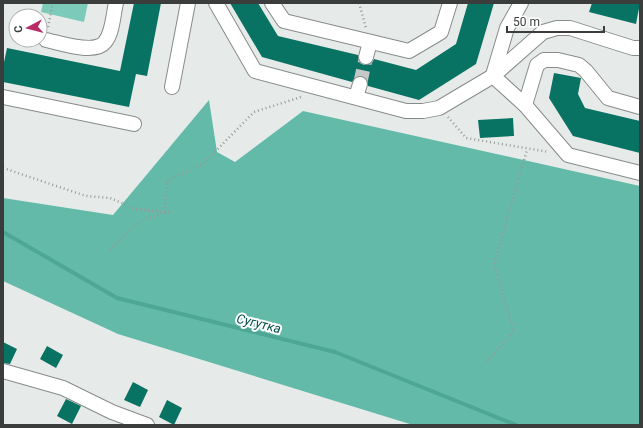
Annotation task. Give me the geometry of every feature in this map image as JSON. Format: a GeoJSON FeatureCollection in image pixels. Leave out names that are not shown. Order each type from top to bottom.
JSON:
{"type":"FeatureCollection","features":[{"type":"Feature","properties":{"kind":"lane"},"geometry":{"type":"LineString","coordinates":[[48,40],[87,48],[97,48],[105,42],[110,32],[116,3]]}},
{"type":"Feature","properties":{"kind":"lane"},"geometry":{"type":"LineString","coordinates":[[172,87],[188,3]]}},
{"type":"Feature","properties":{"kind":"lane"},"geometry":{"type":"LineString","coordinates":[[216,3],[255,71],[358,90],[406,110],[423,111],[439,108],[492,76],[543,32],[557,28],[570,28],[633,48],[640,48]]}},
{"type":"Feature","properties":{"kind":"lane"},"geometry":{"type":"LineString","coordinates":[[272,3],[284,21],[409,51],[441,32],[450,3]]}},
{"type":"Feature","properties":{"kind":"lane"},"geometry":{"type":"LineString","coordinates":[[492,76],[507,28],[521,3]]}},
{"type":"Feature","properties":{"kind":"lane"},"geometry":{"type":"LineString","coordinates":[[366,57],[370,42]]}},
{"type":"Feature","properties":{"kind":"lane"},"geometry":{"type":"LineString","coordinates":[[525,105],[536,65],[544,60],[558,60],[579,65],[586,71],[608,98],[640,107]]}},
{"type":"Feature","properties":{"kind":"lane"},"geometry":{"type":"LineString","coordinates":[[492,76],[525,105],[568,155],[640,173]]}},
{"type":"Feature","properties":{"kind":"lane"},"geometry":{"type":"LineString","coordinates":[[3,97],[134,124]]}},
{"type":"Feature","properties":{"kind":"lane"},"geometry":{"type":"LineString","coordinates":[[3,371],[63,388],[112,412],[147,425]]}},
{"type":"Feature","properties":{"kind":"path"},"geometry":{"type":"LineString","coordinates":[[48,29],[53,3]]}},
{"type":"Feature","properties":{"kind":"path"},"geometry":{"type":"LineString","coordinates":[[359,3],[370,42]]}},
{"type":"Feature","properties":{"kind":"path"},"geometry":{"type":"LineString","coordinates":[[166,212],[167,180],[203,164],[254,112],[303,96]]}},
{"type":"Feature","properties":{"kind":"path"},"geometry":{"type":"LineString","coordinates":[[439,108],[466,138],[527,150],[568,155]]}},
{"type":"Feature","properties":{"kind":"path"},"geometry":{"type":"LineString","coordinates":[[486,362],[514,332],[494,264],[527,150]]}},
{"type":"Feature","properties":{"kind":"path"},"geometry":{"type":"LineString","coordinates":[[3,168],[86,196],[110,198],[136,209],[172,213]]}},
{"type":"Feature","properties":{"kind":"path"},"geometry":{"type":"LineString","coordinates":[[110,250],[136,224],[166,212]]}},
{"type":"Feature","properties":{"kind":"green space"},"geometry":{"type":"Polygon","coordinates":[[[43,3],[88,3],[84,22],[48,14],[48,8],[42,8],[43,3]]]}},
{"type":"Feature","properties":{"kind":"green space"},"geometry":{"type":"Polygon","coordinates":[[[209,100],[217,152],[235,162],[303,111],[640,186],[640,425],[413,425],[118,334],[3,281],[3,198],[113,215],[209,100]]]}},
{"type":"Feature","properties":{"kind":"building"},"geometry":{"type":"Polygon","coordinates":[[[134,3],[161,3],[147,76],[136,74],[129,107],[3,82],[3,67],[7,48],[120,71],[134,3]]]}},
{"type":"Feature","properties":{"kind":"building"},"geometry":{"type":"Polygon","coordinates":[[[230,3],[258,3],[278,36],[358,55],[360,63],[364,65],[372,63],[374,59],[416,70],[456,44],[468,3],[494,3],[476,64],[419,100],[368,86],[366,79],[362,76],[355,78],[352,82],[262,57],[230,3]]]}},
{"type":"Feature","properties":{"kind":"building"},"geometry":{"type":"Polygon","coordinates":[[[592,3],[640,3],[636,24],[589,12],[592,3]]]}},
{"type":"Feature","properties":{"kind":"building"},"geometry":{"type":"Polygon","coordinates":[[[554,73],[581,78],[578,94],[585,108],[640,121],[640,153],[573,136],[549,98],[554,73]]]}},
{"type":"Feature","properties":{"kind":"building"},"geometry":{"type":"Polygon","coordinates":[[[513,118],[514,136],[480,138],[478,120],[513,118]]]}},
{"type":"Feature","properties":{"kind":"building"},"geometry":{"type":"Polygon","coordinates":[[[3,342],[17,349],[10,364],[3,363],[3,342]]]}},
{"type":"Feature","properties":{"kind":"building"},"geometry":{"type":"Polygon","coordinates":[[[47,346],[63,355],[56,368],[40,359],[47,346]]]}},
{"type":"Feature","properties":{"kind":"building"},"geometry":{"type":"Polygon","coordinates":[[[133,382],[148,390],[140,407],[124,400],[133,382]]]}},
{"type":"Feature","properties":{"kind":"building"},"geometry":{"type":"Polygon","coordinates":[[[66,399],[81,406],[72,424],[57,416],[66,399]]]}},
{"type":"Feature","properties":{"kind":"building"},"geometry":{"type":"Polygon","coordinates":[[[167,400],[182,408],[174,425],[159,417],[167,400]]]}},
{"type":"Feature","properties":{"kind":"waterway","name":"Сугутка"},"geometry":{"type":"LineString","coordinates":[[3,232],[117,298],[335,352],[516,425]]}},
{"type":"Feature","properties":{"kind":"tunnel"},"geometry":{"type":"LineString","coordinates":[[360,84],[366,57]]}}]}
